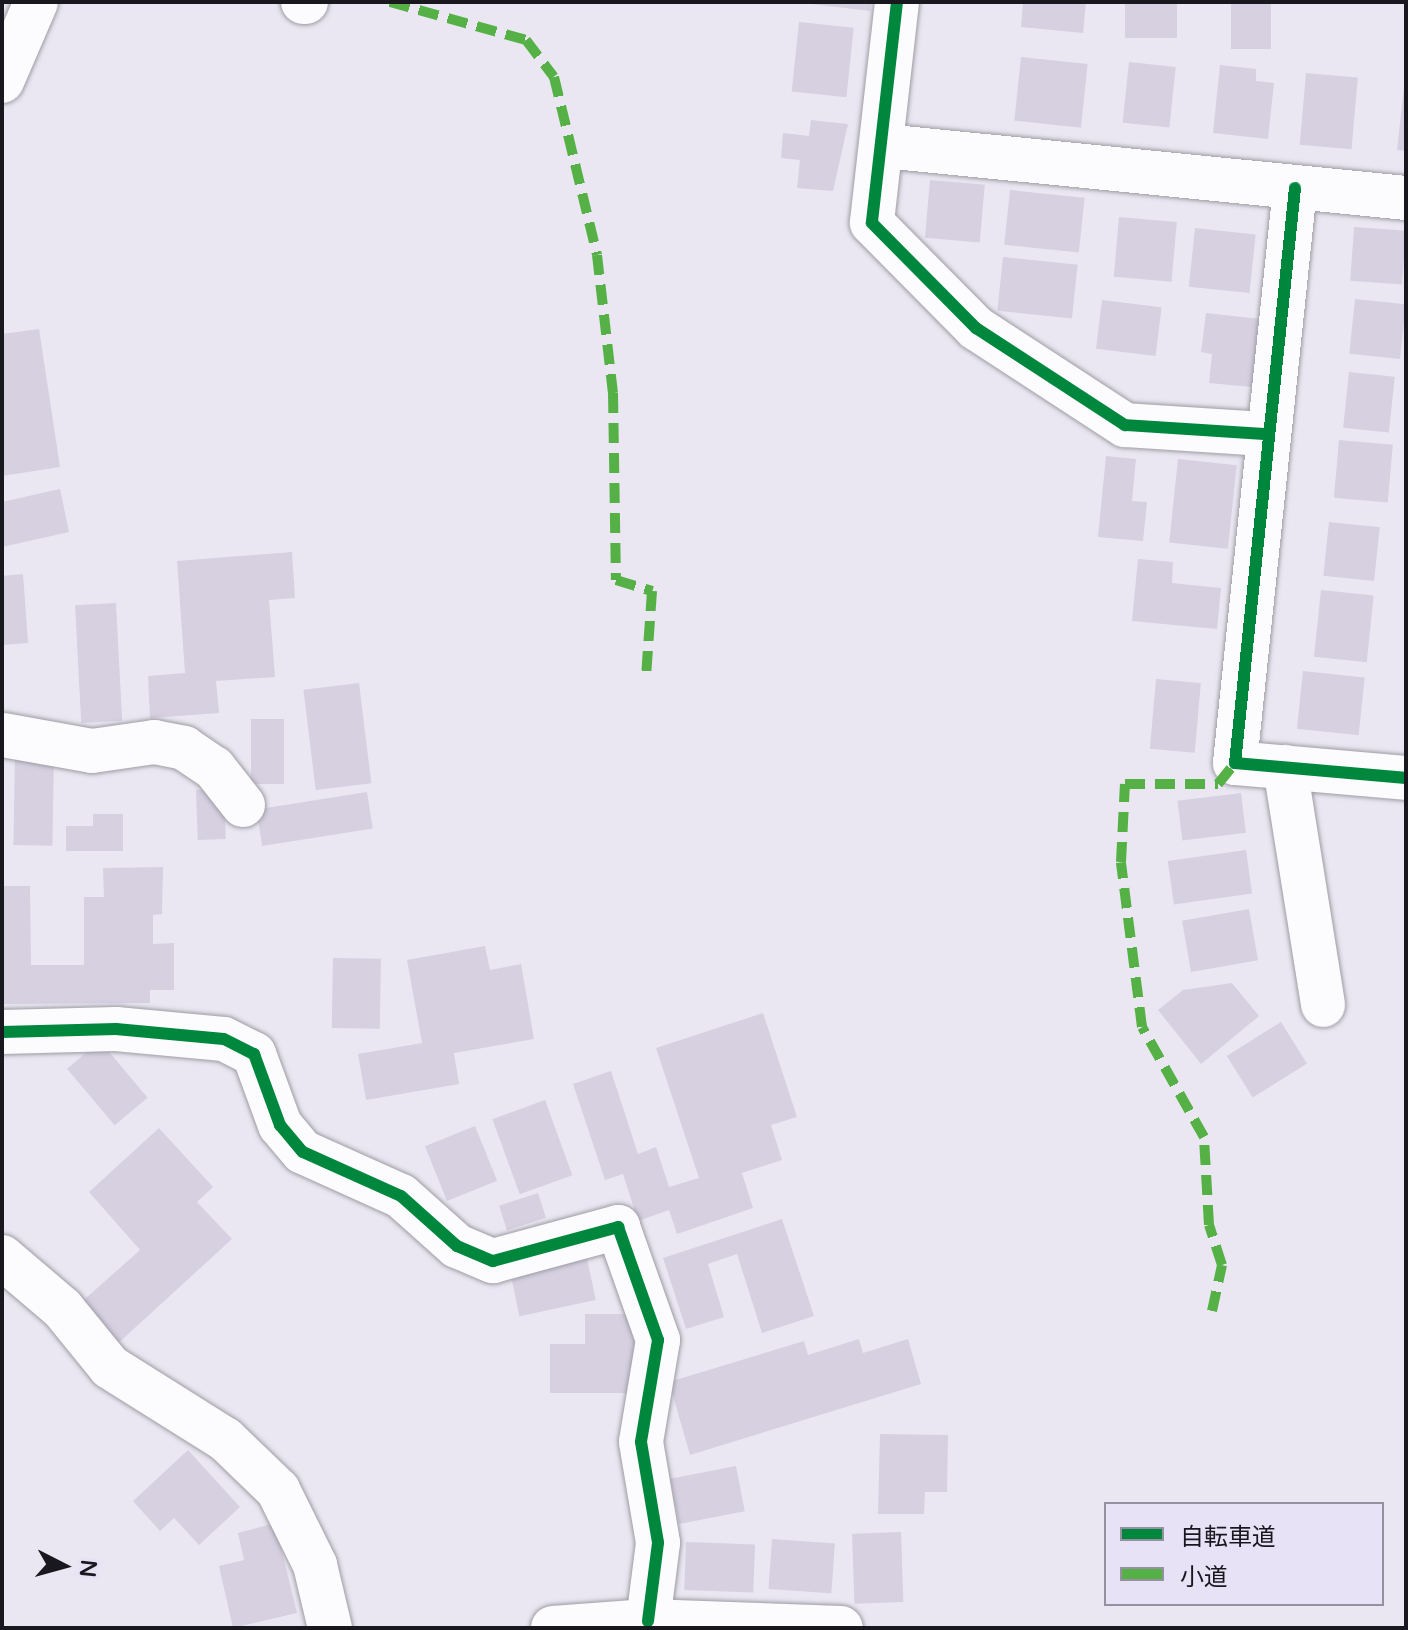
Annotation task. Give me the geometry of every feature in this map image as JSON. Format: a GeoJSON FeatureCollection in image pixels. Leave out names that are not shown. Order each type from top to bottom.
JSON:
{"type":"FeatureCollection","features":[{"type":"Feature","properties":{"kind":"street"},"geometry":{"type":"LineString","coordinates":[[2,81],[36,2]]}},
{"type":"Feature","properties":{"kind":"street"},"geometry":{"type":"LineString","coordinates":[[897,2],[884,146],[872,223],[976,328],[1125,425],[1266,434]]}},
{"type":"Feature","properties":{"kind":"street"},"geometry":{"type":"LineString","coordinates":[[884,146],[1406,198]]}},
{"type":"Feature","properties":{"kind":"street"},"geometry":{"type":"LineString","coordinates":[[1295,188],[1266,434],[1235,763],[1406,778]]}},
{"type":"Feature","properties":{"kind":"street"},"geometry":{"type":"LineString","coordinates":[[2,735],[92,751],[154,742],[184,748],[214,768],[243,805]]}},
{"type":"Feature","properties":{"kind":"street"},"geometry":{"type":"LineString","coordinates":[[1285,767],[1323,1005]]}},
{"type":"Feature","properties":{"kind":"street"},"geometry":{"type":"LineString","coordinates":[[2,1032],[116,1029],[224,1039],[254,1054],[280,1125],[303,1152],[401,1196],[457,1246],[493,1261],[618,1227],[658,1340],[641,1442],[658,1543],[648,1621]]}},
{"type":"Feature","properties":{"kind":"street"},"geometry":{"type":"LineString","coordinates":[[2,1257],[62,1308],[110,1367],[225,1439],[278,1490],[315,1565],[330,1628]]}},
{"type":"Feature","properties":{"kind":"street"},"geometry":{"type":"LineString","coordinates":[[553,1628],[648,1621],[841,1628]]}},
{"type":"Feature","properties":{"kind":"building"},"geometry":{"type":"Polygon","coordinates":[[[795,2],[871,2],[870,11],[795,2]]]}},
{"type":"Feature","properties":{"kind":"building"},"geometry":{"type":"Polygon","coordinates":[[[1023,2],[1086,2],[1083,33],[1021,27],[1023,2]]]}},
{"type":"Feature","properties":{"kind":"building"},"geometry":{"type":"Polygon","coordinates":[[[1125,2],[1177,2],[1177,38],[1125,38],[1125,2]]]}},
{"type":"Feature","properties":{"kind":"building"},"geometry":{"type":"Polygon","coordinates":[[[1231,2],[1271,2],[1271,49],[1231,49],[1231,2]]]}},
{"type":"Feature","properties":{"kind":"building"},"geometry":{"type":"Polygon","coordinates":[[[799,22],[854,28],[846,97],[792,92],[799,22]]]}},
{"type":"Feature","properties":{"kind":"building"},"geometry":{"type":"Polygon","coordinates":[[[1021,57],[1088,64],[1081,128],[1014,121],[1021,57]]]}},
{"type":"Feature","properties":{"kind":"building"},"geometry":{"type":"Polygon","coordinates":[[[1129,62],[1176,67],[1169,128],[1123,123],[1129,62]]]}},
{"type":"Feature","properties":{"kind":"building"},"geometry":{"type":"Polygon","coordinates":[[[1220,65],[1256,69],[1256,81],[1274,83],[1268,139],[1213,133],[1220,65]]]}},
{"type":"Feature","properties":{"kind":"building"},"geometry":{"type":"Polygon","coordinates":[[[1306,73],[1358,78],[1352,149],[1300,145],[1306,73]]]}},
{"type":"Feature","properties":{"kind":"building"},"geometry":{"type":"Polygon","coordinates":[[[1406,88],[1406,151],[1397,150],[1406,88]]]}},
{"type":"Feature","properties":{"kind":"building"},"geometry":{"type":"Polygon","coordinates":[[[811,120],[848,124],[833,191],[797,188],[800,160],[781,158],[783,133],[809,136],[811,120]]]}},
{"type":"Feature","properties":{"kind":"building"},"geometry":{"type":"Polygon","coordinates":[[[930,180],[985,185],[980,243],[925,238],[930,180]]]}},
{"type":"Feature","properties":{"kind":"building"},"geometry":{"type":"Polygon","coordinates":[[[1010,190],[1085,198],[1079,253],[1004,245],[1010,190]]]}},
{"type":"Feature","properties":{"kind":"building"},"geometry":{"type":"Polygon","coordinates":[[[1119,217],[1177,222],[1172,282],[1114,277],[1119,217]]]}},
{"type":"Feature","properties":{"kind":"building"},"geometry":{"type":"Polygon","coordinates":[[[1354,227],[1406,231],[1402,284],[1350,281],[1354,227]]]}},
{"type":"Feature","properties":{"kind":"building"},"geometry":{"type":"Polygon","coordinates":[[[1195,228],[1256,234],[1249,293],[1189,287],[1195,228]]]}},
{"type":"Feature","properties":{"kind":"building"},"geometry":{"type":"Polygon","coordinates":[[[1003,257],[1078,265],[1072,319],[997,311],[1003,257]]]}},
{"type":"Feature","properties":{"kind":"building"},"geometry":{"type":"Polygon","coordinates":[[[1355,299],[1406,304],[1400,359],[1349,354],[1355,299]]]}},
{"type":"Feature","properties":{"kind":"building"},"geometry":{"type":"Polygon","coordinates":[[[1102,300],[1162,307],[1156,356],[1096,349],[1102,300]]]}},
{"type":"Feature","properties":{"kind":"building"},"geometry":{"type":"Polygon","coordinates":[[[1206,313],[1260,319],[1252,387],[1209,383],[1212,354],[1201,352],[1206,313]]]}},
{"type":"Feature","properties":{"kind":"building"},"geometry":{"type":"Polygon","coordinates":[[[39,329],[60,467],[2,476],[2,334],[39,329]]]}},
{"type":"Feature","properties":{"kind":"building"},"geometry":{"type":"Polygon","coordinates":[[[1349,372],[1395,377],[1389,433],[1343,428],[1349,372]]]}},
{"type":"Feature","properties":{"kind":"building"},"geometry":{"type":"Polygon","coordinates":[[[1339,440],[1393,445],[1388,502],[1334,498],[1339,440]]]}},
{"type":"Feature","properties":{"kind":"building"},"geometry":{"type":"Polygon","coordinates":[[[1106,456],[1136,459],[1132,501],[1147,502],[1143,541],[1098,537],[1106,456]]]}},
{"type":"Feature","properties":{"kind":"building"},"geometry":{"type":"Polygon","coordinates":[[[1178,459],[1237,465],[1228,549],[1169,543],[1178,459]]]}},
{"type":"Feature","properties":{"kind":"building"},"geometry":{"type":"Polygon","coordinates":[[[60,489],[69,532],[2,547],[2,502],[60,489]]]}},
{"type":"Feature","properties":{"kind":"building"},"geometry":{"type":"Polygon","coordinates":[[[1329,522],[1380,527],[1374,581],[1323,576],[1329,522]]]}},
{"type":"Feature","properties":{"kind":"building"},"geometry":{"type":"Polygon","coordinates":[[[292,552],[295,598],[269,600],[275,677],[216,681],[219,713],[150,718],[148,676],[185,673],[177,561],[292,552]]]}},
{"type":"Feature","properties":{"kind":"building"},"geometry":{"type":"Polygon","coordinates":[[[1138,559],[1173,562],[1172,583],[1221,588],[1217,629],[1132,621],[1138,559]]]}},
{"type":"Feature","properties":{"kind":"building"},"geometry":{"type":"Polygon","coordinates":[[[23,574],[28,643],[2,645],[2,576],[23,574]]]}},
{"type":"Feature","properties":{"kind":"building"},"geometry":{"type":"Polygon","coordinates":[[[1321,590],[1374,596],[1367,662],[1314,657],[1321,590]]]}},
{"type":"Feature","properties":{"kind":"building"},"geometry":{"type":"Polygon","coordinates":[[[116,603],[122,721],[81,723],[75,605],[116,603]]]}},
{"type":"Feature","properties":{"kind":"building"},"geometry":{"type":"Polygon","coordinates":[[[1303,671],[1365,677],[1359,735],[1297,729],[1303,671]]]}},
{"type":"Feature","properties":{"kind":"building"},"geometry":{"type":"Polygon","coordinates":[[[1156,679],[1201,683],[1195,753],[1150,749],[1156,679]]]}},
{"type":"Feature","properties":{"kind":"building"},"geometry":{"type":"Polygon","coordinates":[[[359,683],[371,783],[316,790],[303,690],[359,683]]]}},
{"type":"Feature","properties":{"kind":"building"},"geometry":{"type":"Polygon","coordinates":[[[251,719],[284,719],[284,784],[251,784],[251,719]]]}},
{"type":"Feature","properties":{"kind":"building"},"geometry":{"type":"Polygon","coordinates":[[[15,755],[54,756],[52,846],[13,845],[15,755]]]}},
{"type":"Feature","properties":{"kind":"building"},"geometry":{"type":"Polygon","coordinates":[[[224,789],[226,839],[198,840],[196,790],[224,789]]]}},
{"type":"Feature","properties":{"kind":"building"},"geometry":{"type":"Polygon","coordinates":[[[367,792],[373,829],[262,846],[256,810],[367,792]]]}},
{"type":"Feature","properties":{"kind":"building"},"geometry":{"type":"Polygon","coordinates":[[[1241,793],[1246,833],[1182,841],[1177,801],[1241,793]]]}},
{"type":"Feature","properties":{"kind":"building"},"geometry":{"type":"Polygon","coordinates":[[[93,814],[123,814],[123,851],[66,851],[66,826],[93,826],[93,814]]]}},
{"type":"Feature","properties":{"kind":"building"},"geometry":{"type":"Polygon","coordinates":[[[1246,850],[1252,894],[1174,905],[1168,861],[1246,850]]]}},
{"type":"Feature","properties":{"kind":"building"},"geometry":{"type":"Polygon","coordinates":[[[163,867],[162,914],[153,915],[153,944],[174,943],[174,990],[150,990],[150,1003],[2,1004],[2,886],[30,886],[31,965],[84,965],[84,897],[104,897],[103,868],[163,867]]]}},
{"type":"Feature","properties":{"kind":"building"},"geometry":{"type":"Polygon","coordinates":[[[1249,909],[1258,960],[1191,972],[1182,921],[1249,909]]]}},
{"type":"Feature","properties":{"kind":"building"},"geometry":{"type":"Polygon","coordinates":[[[485,946],[490,970],[521,964],[534,1039],[454,1053],[459,1084],[366,1100],[358,1054],[422,1043],[407,960],[485,946]]]}},
{"type":"Feature","properties":{"kind":"building"},"geometry":{"type":"Polygon","coordinates":[[[333,958],[381,959],[380,1029],[332,1028],[333,958]]]}},
{"type":"Feature","properties":{"kind":"building"},"geometry":{"type":"Polygon","coordinates":[[[1232,983],[1259,1016],[1201,1064],[1158,1010],[1183,990],[1232,983]]]}},
{"type":"Feature","properties":{"kind":"building"},"geometry":{"type":"Polygon","coordinates":[[[763,1013],[797,1117],[771,1125],[782,1160],[742,1173],[753,1208],[677,1234],[669,1210],[638,1221],[623,1174],[605,1180],[573,1084],[611,1071],[638,1154],[656,1147],[669,1187],[699,1178],[656,1048],[763,1013]]]}},
{"type":"Feature","properties":{"kind":"building"},"geometry":{"type":"Polygon","coordinates":[[[1281,1022],[1307,1064],[1253,1097],[1227,1056],[1281,1022]]]}},
{"type":"Feature","properties":{"kind":"building"},"geometry":{"type":"Polygon","coordinates":[[[100,1041],[148,1098],[115,1125],[67,1069],[100,1041]]]}},
{"type":"Feature","properties":{"kind":"building"},"geometry":{"type":"Polygon","coordinates":[[[545,1100],[572,1175],[520,1194],[492,1119],[545,1100]]]}},
{"type":"Feature","properties":{"kind":"building"},"geometry":{"type":"Polygon","coordinates":[[[475,1126],[497,1181],[447,1201],[425,1146],[475,1126]]]}},
{"type":"Feature","properties":{"kind":"building"},"geometry":{"type":"Polygon","coordinates":[[[159,1128],[213,1187],[197,1202],[232,1239],[114,1347],[77,1306],[140,1250],[89,1192],[159,1128]]]}},
{"type":"Feature","properties":{"kind":"building"},"geometry":{"type":"Polygon","coordinates":[[[538,1193],[546,1218],[507,1230],[499,1206],[538,1193]]]}},
{"type":"Feature","properties":{"kind":"building"},"geometry":{"type":"Polygon","coordinates":[[[782,1219],[814,1316],[762,1333],[737,1254],[708,1264],[724,1317],[686,1329],[663,1258],[782,1219]]]}},
{"type":"Feature","properties":{"kind":"building"},"geometry":{"type":"Polygon","coordinates":[[[586,1254],[596,1300],[519,1316],[510,1270],[586,1254]]]}},
{"type":"Feature","properties":{"kind":"building"},"geometry":{"type":"Polygon","coordinates":[[[585,1314],[645,1314],[644,1393],[550,1393],[550,1344],[585,1344],[585,1314]]]}},
{"type":"Feature","properties":{"kind":"building"},"geometry":{"type":"Polygon","coordinates":[[[859,1339],[863,1353],[908,1339],[921,1384],[690,1455],[669,1382],[804,1341],[808,1355],[859,1339]]]}},
{"type":"Feature","properties":{"kind":"building"},"geometry":{"type":"Polygon","coordinates":[[[880,1434],[948,1435],[947,1492],[925,1492],[924,1514],[878,1514],[880,1434]]]}},
{"type":"Feature","properties":{"kind":"building"},"geometry":{"type":"Polygon","coordinates":[[[188,1450],[240,1507],[199,1545],[174,1518],[160,1531],[133,1501],[188,1450]]]}},
{"type":"Feature","properties":{"kind":"building"},"geometry":{"type":"Polygon","coordinates":[[[736,1466],[745,1511],[679,1524],[670,1479],[736,1466]]]}},
{"type":"Feature","properties":{"kind":"building"},"geometry":{"type":"Polygon","coordinates":[[[275,1523],[297,1613],[233,1628],[219,1566],[244,1560],[238,1533],[275,1523]]]}},
{"type":"Feature","properties":{"kind":"building"},"geometry":{"type":"Polygon","coordinates":[[[901,1532],[903,1602],[854,1604],[852,1534],[901,1532]]]}},
{"type":"Feature","properties":{"kind":"building"},"geometry":{"type":"Polygon","coordinates":[[[772,1539],[835,1543],[831,1593],[769,1589],[772,1539]]]}},
{"type":"Feature","properties":{"kind":"building"},"geometry":{"type":"Polygon","coordinates":[[[686,1542],[755,1544],[753,1592],[684,1590],[686,1542]]]}},
{"type":"Feature","properties":{"kind":"marked path"},"geometry":{"type":"LineString","coordinates":[[390,2],[526,40],[554,77],[597,255],[613,393],[616,580],[652,591],[646,677]]}},
{"type":"Feature","properties":{"kind":"marked path"},"geometry":{"type":"LineString","coordinates":[[1212,1311],[1222,1265],[1209,1225],[1204,1137],[1142,1027],[1121,862],[1125,784],[1218,784],[1235,763]]}},
{"type":"Feature","properties":{"kind":"cycle path"},"geometry":{"type":"LineString","coordinates":[[897,2],[872,223],[976,328],[1125,425],[1266,434]]}},
{"type":"Feature","properties":{"kind":"cycle path"},"geometry":{"type":"LineString","coordinates":[[1295,188],[1235,763],[1406,778]]}},
{"type":"Feature","properties":{"kind":"cycle path"},"geometry":{"type":"LineString","coordinates":[[2,1032],[116,1029],[224,1039],[254,1054],[280,1125],[303,1152],[401,1196],[457,1246],[493,1261],[618,1227],[658,1340],[641,1442],[658,1543],[648,1621]]}}]}
